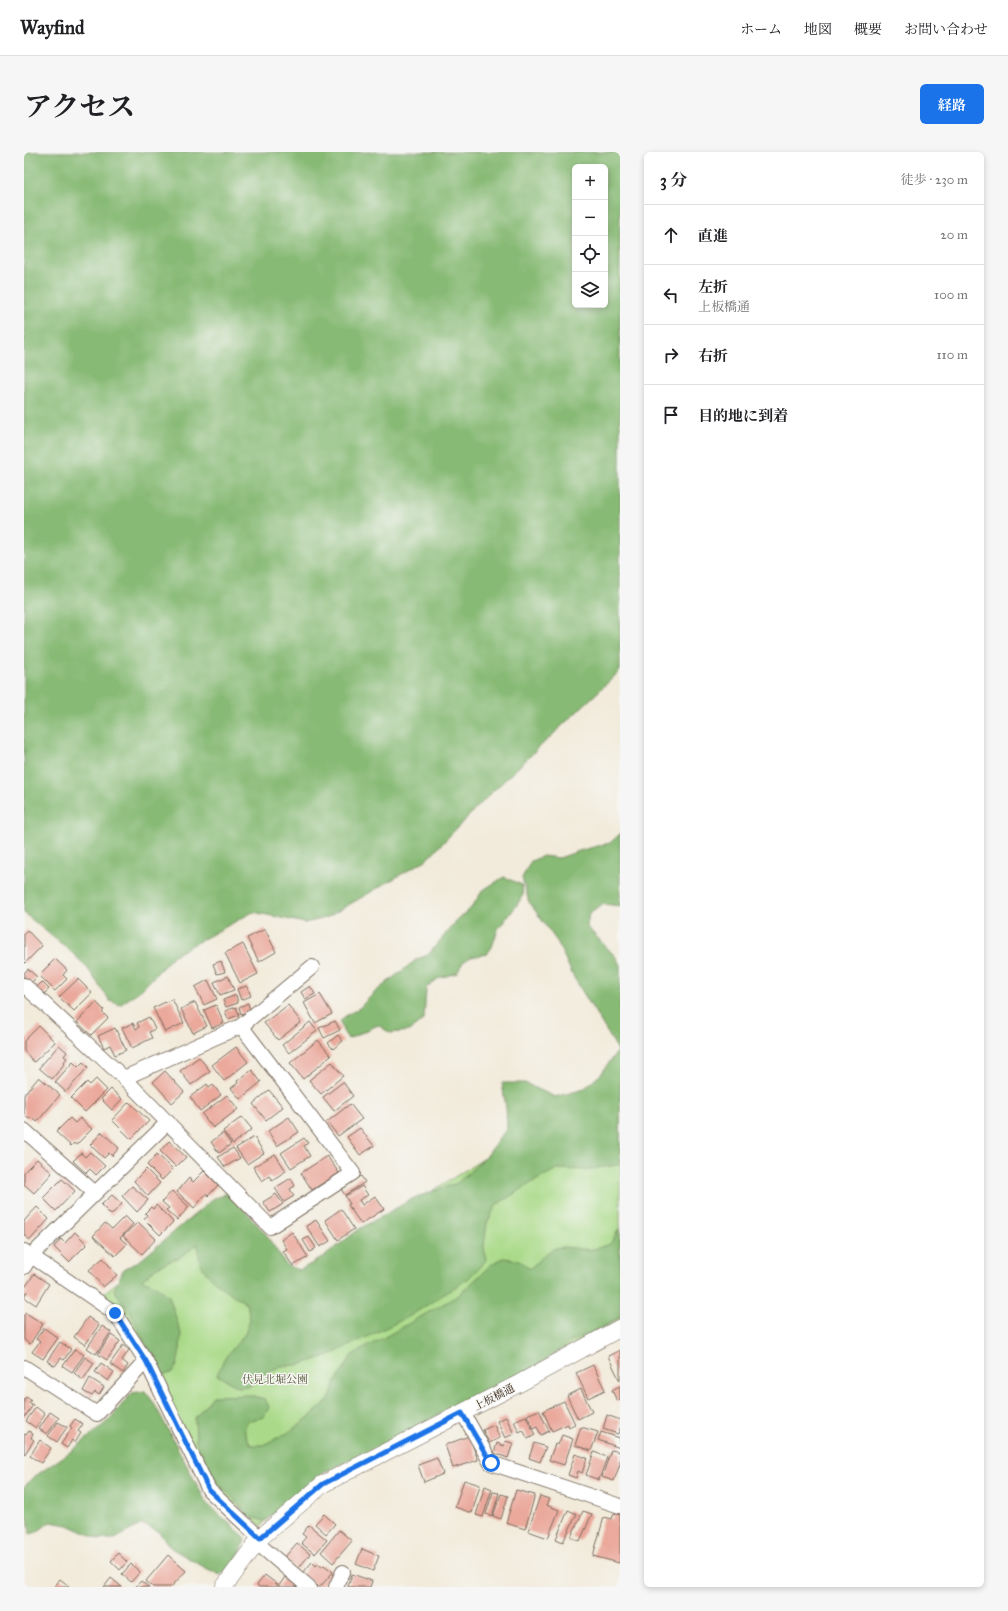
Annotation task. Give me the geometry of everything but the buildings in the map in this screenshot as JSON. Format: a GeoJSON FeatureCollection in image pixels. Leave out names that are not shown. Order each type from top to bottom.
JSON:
{"type":"FeatureCollection","features":[{"type":"Feature","properties":{"kind":"street"},"geometry":{"type":"LineString","coordinates":[[124,1078],[240,1026],[312,967]]}},
{"type":"Feature","properties":{"kind":"street"},"geometry":{"type":"LineString","coordinates":[[24,985],[124,1078],[270,1227],[353,1173],[240,1026]]}},
{"type":"Feature","properties":{"kind":"street"},"geometry":{"type":"LineString","coordinates":[[168,1122],[26,1258],[115,1313],[146,1361],[209,1490],[309,1587]]}},
{"type":"Feature","properties":{"kind":"street"},"geometry":{"type":"LineString","coordinates":[[24,1130],[95,1193]]}},
{"type":"Feature","properties":{"kind":"street","name":"上板橋通"},"geometry":{"type":"LineString","coordinates":[[224,1587],[259,1540],[323,1484],[520,1383],[620,1328]]}},
{"type":"Feature","properties":{"kind":"street"},"geometry":{"type":"LineString","coordinates":[[24,1367],[96,1414],[146,1361]]}},
{"type":"Feature","properties":{"kind":"street"},"geometry":{"type":"LineString","coordinates":[[462,1413],[491,1463],[620,1506]]}},
{"type":"Feature","properties":{"kind":"street"},"geometry":{"type":"LineString","coordinates":[[336,1587],[343,1572]]}},
{"type":"Feature","properties":{"kind":"green space"},"geometry":{"type":"Polygon","coordinates":[[[24,152],[620,152],[620,671],[491,793],[426,860],[326,918],[305,923],[253,912],[174,955],[142,989],[120,1005],[110,1001],[86,966],[24,913],[24,152]]]}},
{"type":"Feature","properties":{"kind":"green space"},"geometry":{"type":"Polygon","coordinates":[[[620,834],[620,906],[603,904],[589,913],[587,927],[616,957],[620,965],[620,1163],[618,1165],[584,1170],[557,1169],[533,1182],[496,1205],[487,1223],[484,1246],[486,1260],[469,1278],[410,1316],[330,1355],[298,1365],[281,1366],[266,1373],[250,1386],[238,1387],[217,1375],[224,1359],[245,1334],[250,1319],[247,1304],[220,1286],[208,1275],[200,1262],[197,1244],[180,1257],[157,1267],[142,1280],[153,1284],[169,1296],[181,1334],[177,1365],[173,1372],[165,1375],[159,1372],[129,1310],[114,1290],[123,1270],[142,1259],[214,1198],[226,1195],[237,1202],[265,1233],[287,1266],[300,1270],[325,1256],[359,1229],[414,1198],[457,1183],[486,1157],[507,1128],[506,1108],[502,1083],[525,1083],[555,1097],[584,1089],[601,1074],[618,1050],[573,976],[558,943],[529,902],[522,878],[531,861],[543,856],[559,858],[610,843],[620,834]]]}},
{"type":"Feature","properties":{"kind":"green space"},"geometry":{"type":"Polygon","coordinates":[[[504,877],[522,885],[523,895],[498,929],[492,947],[487,954],[471,957],[463,962],[457,973],[439,978],[426,988],[424,1019],[410,1031],[390,1033],[378,1025],[348,1039],[340,1022],[344,1017],[359,1008],[375,992],[417,959],[428,955],[453,925],[471,908],[483,890],[504,877]]]}},
{"type":"Feature","properties":{"kind":"green space","name":"伏見北堀公園"},"geometry":{"type":"Polygon","coordinates":[[[620,1064],[620,1319],[467,1401],[318,1475],[289,1496],[261,1526],[215,1487],[123,1314],[104,1293],[228,1191],[295,1277],[611,1079],[620,1064]]]}},
{"type":"Feature","properties":{"kind":"green space"},"geometry":{"type":"Polygon","coordinates":[[[620,1228],[620,1317],[605,1326],[570,1342],[546,1360],[522,1374],[488,1388],[451,1407],[416,1428],[325,1472],[287,1500],[280,1510],[264,1521],[248,1516],[234,1499],[216,1482],[196,1442],[195,1418],[213,1396],[249,1395],[265,1399],[269,1407],[264,1417],[248,1421],[245,1427],[246,1436],[251,1445],[263,1445],[289,1432],[329,1400],[335,1383],[352,1355],[459,1295],[493,1263],[504,1258],[519,1260],[530,1269],[546,1253],[559,1247],[595,1249],[610,1244],[620,1228]]]}},
{"type":"Feature","properties":{"kind":"green space"},"geometry":{"type":"Polygon","coordinates":[[[145,1391],[154,1403],[207,1504],[245,1537],[242,1549],[237,1559],[220,1575],[171,1548],[159,1532],[142,1524],[115,1539],[99,1539],[68,1525],[50,1522],[37,1532],[30,1534],[28,1518],[24,1511],[24,1488],[31,1479],[73,1450],[108,1421],[132,1393],[145,1391]]]}},
{"type":"Feature","properties":{"kind":"route"},"geometry":{"type":"LineString","coordinates":[[115,1313],[146,1361],[209,1490],[260,1538],[323,1484],[462,1413],[491,1463]]}}]}
